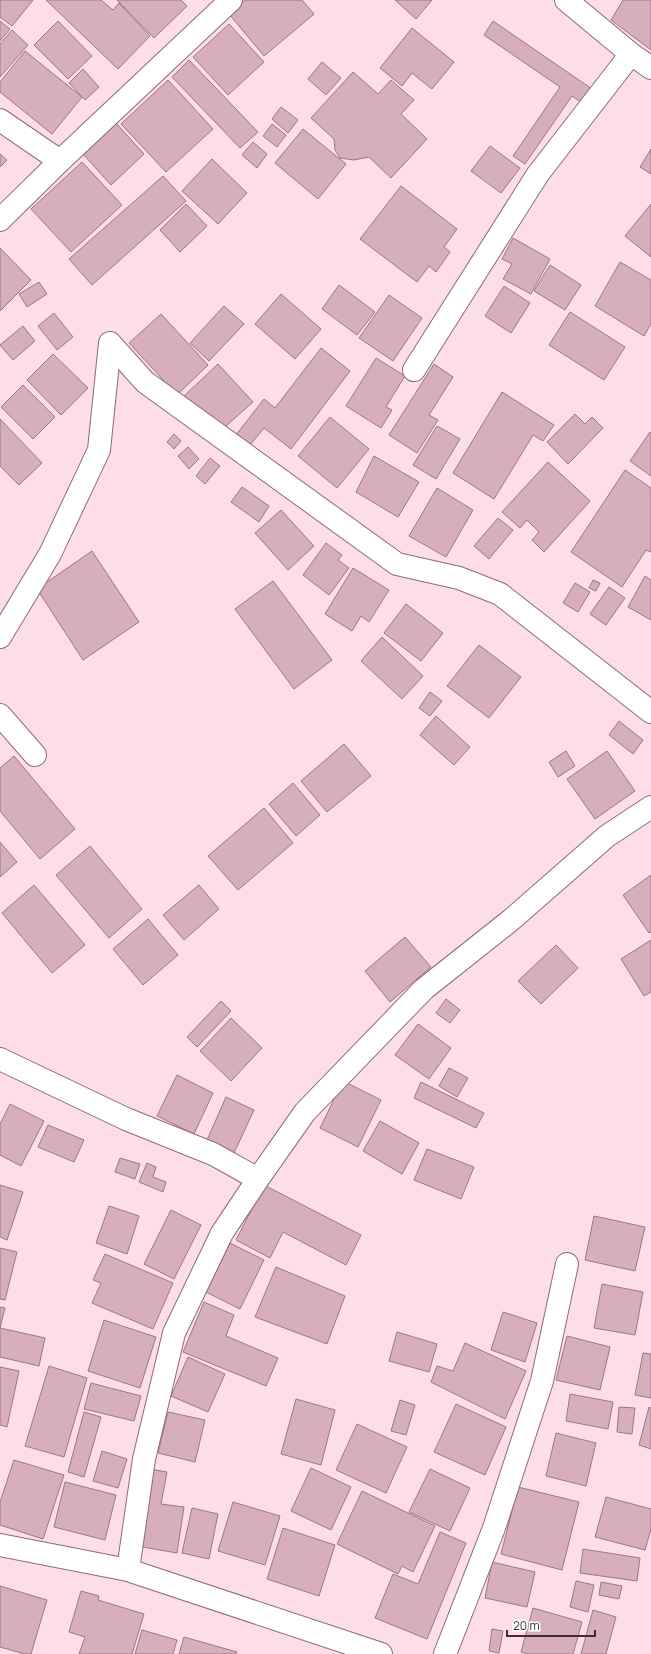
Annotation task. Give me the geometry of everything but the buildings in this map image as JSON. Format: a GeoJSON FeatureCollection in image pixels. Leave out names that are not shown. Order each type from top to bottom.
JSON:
{"type":"FeatureCollection","features":[{"type":"Feature","properties":{"kind":"street"},"geometry":{"type":"LineString","coordinates":[[0,220],[60,161],[231,0]]}},
{"type":"Feature","properties":{"kind":"street"},"geometry":{"type":"LineString","coordinates":[[566,0],[651,68]]}},
{"type":"Feature","properties":{"kind":"street"},"geometry":{"type":"LineString","coordinates":[[414,370],[538,174],[632,54]]}},
{"type":"Feature","properties":{"kind":"street"},"geometry":{"type":"LineString","coordinates":[[0,120],[60,161]]}},
{"type":"Feature","properties":{"kind":"street"},"geometry":{"type":"LineString","coordinates":[[0,638],[50,554],[99,450],[110,343],[145,382],[397,564],[459,578],[500,594],[651,712]]}},
{"type":"Feature","properties":{"kind":"street"},"geometry":{"type":"LineString","coordinates":[[0,715],[35,755]]}},
{"type":"Feature","properties":{"kind":"street"},"geometry":{"type":"LineString","coordinates":[[128,1570],[144,1459],[174,1333],[222,1233],[258,1178],[304,1112],[424,989],[510,920],[607,836],[651,807]]}},
{"type":"Feature","properties":{"kind":"street"},"geometry":{"type":"LineString","coordinates":[[1,1064],[126,1119],[213,1154],[258,1178]]}},
{"type":"Feature","properties":{"kind":"street"},"geometry":{"type":"LineString","coordinates":[[445,1654],[494,1528],[539,1388],[567,1264]]}},
{"type":"Feature","properties":{"kind":"street"},"geometry":{"type":"LineString","coordinates":[[0,1545],[128,1570],[345,1648],[381,1654]]}}]}
